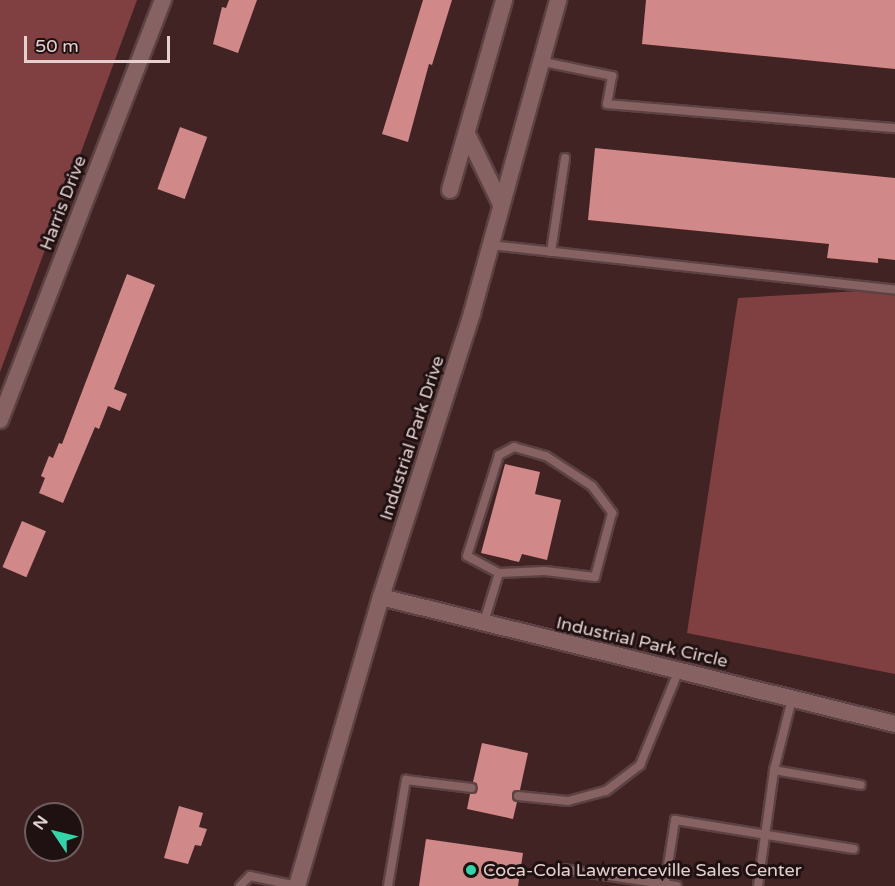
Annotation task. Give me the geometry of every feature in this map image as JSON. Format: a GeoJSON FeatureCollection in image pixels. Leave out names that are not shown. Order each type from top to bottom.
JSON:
{"type":"FeatureCollection","features":[{"type":"Feature","properties":{"kind":"street","name":"Harris Drive"},"geometry":{"type":"LineString","coordinates":[[0,420],[163,0]]}},
{"type":"Feature","properties":{"kind":"street"},"geometry":{"type":"LineString","coordinates":[[450,190],[504,0]]}},
{"type":"Feature","properties":{"kind":"street","name":"Industrial Park Drive"},"geometry":{"type":"LineString","coordinates":[[297,886],[381,597],[490,245],[538,61],[558,0]]}},
{"type":"Feature","properties":{"kind":"street"},"geometry":{"type":"LineString","coordinates":[[467,134],[501,204]]}},
{"type":"Feature","properties":{"kind":"street","name":"Industrial Park Circle"},"geometry":{"type":"LineString","coordinates":[[381,597],[483,625],[679,670],[895,724]]}},
{"type":"Feature","properties":{"kind":"lane"},"geometry":{"type":"LineString","coordinates":[[538,61],[612,76],[606,104],[895,128]]}},
{"type":"Feature","properties":{"kind":"lane"},"geometry":{"type":"LineString","coordinates":[[552,252],[565,158]]}},
{"type":"Feature","properties":{"kind":"lane"},"geometry":{"type":"LineString","coordinates":[[490,245],[895,290]]}},
{"type":"Feature","properties":{"kind":"lane"},"geometry":{"type":"LineString","coordinates":[[514,447],[546,456],[592,486],[612,513],[595,577],[545,571],[499,573],[467,556],[499,455],[514,447]]}},
{"type":"Feature","properties":{"kind":"lane"},"geometry":{"type":"LineString","coordinates":[[483,625],[499,573]]}},
{"type":"Feature","properties":{"kind":"lane"},"geometry":{"type":"LineString","coordinates":[[518,796],[568,801],[606,790],[640,765],[679,670]]}},
{"type":"Feature","properties":{"kind":"lane"},"geometry":{"type":"LineString","coordinates":[[758,886],[774,770],[792,699]]}},
{"type":"Feature","properties":{"kind":"lane"},"geometry":{"type":"LineString","coordinates":[[774,770],[861,785]]}},
{"type":"Feature","properties":{"kind":"lane"},"geometry":{"type":"LineString","coordinates":[[388,886],[406,780],[472,788]]}},
{"type":"Feature","properties":{"kind":"lane"},"geometry":{"type":"LineString","coordinates":[[665,884],[675,820],[854,849]]}},
{"type":"Feature","properties":{"kind":"lane"},"geometry":{"type":"LineString","coordinates":[[563,869],[677,886]]}},
{"type":"Feature","properties":{"kind":"lane"},"geometry":{"type":"LineString","coordinates":[[240,886],[250,876],[297,886]]}},
{"type":"Feature","properties":{"kind":"shaded area"},"geometry":{"type":"Polygon","coordinates":[[[0,0],[137,0],[0,372],[0,0]]]}},
{"type":"Feature","properties":{"kind":"shaded area"},"geometry":{"type":"Polygon","coordinates":[[[895,289],[895,674],[687,633],[738,298],[895,289]]]}},
{"type":"Feature","properties":{"kind":"building"},"geometry":{"type":"Polygon","coordinates":[[[229,0],[257,0],[238,53],[213,44],[222,7],[226,8],[229,0]]]}},
{"type":"Feature","properties":{"kind":"building"},"geometry":{"type":"Polygon","coordinates":[[[423,0],[452,0],[432,65],[429,64],[408,142],[382,134],[423,0]]]}},
{"type":"Feature","properties":{"kind":"building"},"geometry":{"type":"Polygon","coordinates":[[[646,0],[895,0],[895,69],[642,44],[646,0]]]}},
{"type":"Feature","properties":{"kind":"building"},"geometry":{"type":"Polygon","coordinates":[[[180,127],[207,137],[185,199],[157,189],[180,127]]]}},
{"type":"Feature","properties":{"kind":"building"},"geometry":{"type":"Polygon","coordinates":[[[595,148],[895,178],[895,260],[878,258],[878,263],[827,258],[829,244],[588,220],[595,148]]]}},
{"type":"Feature","properties":{"kind":"building"},"geometry":{"type":"Polygon","coordinates":[[[127,274],[155,285],[114,389],[127,394],[120,411],[108,406],[99,429],[95,427],[63,503],[39,493],[45,478],[41,476],[49,456],[53,458],[59,443],[62,444],[127,274]]]}},
{"type":"Feature","properties":{"kind":"building"},"geometry":{"type":"Polygon","coordinates":[[[505,464],[540,472],[535,494],[561,500],[547,560],[522,554],[519,562],[481,553],[505,464]]]}},
{"type":"Feature","properties":{"kind":"building"},"geometry":{"type":"Polygon","coordinates":[[[22,521],[46,531],[26,577],[2,567],[22,521]]]}},
{"type":"Feature","properties":{"kind":"building"},"geometry":{"type":"Polygon","coordinates":[[[482,743],[528,753],[520,790],[512,795],[517,802],[513,819],[467,809],[470,794],[478,789],[473,782],[482,743]]]}},
{"type":"Feature","properties":{"kind":"building"},"geometry":{"type":"Polygon","coordinates":[[[179,806],[203,813],[199,827],[207,829],[201,846],[195,845],[188,864],[164,858],[179,806]]]}},
{"type":"Feature","properties":{"kind":"building","name":"Coca-Cola Lawrenceville Sales Center"},"geometry":{"type":"Polygon","coordinates":[[[426,839],[523,853],[518,886],[419,886],[426,839]]]}},
{"type":"Feature","properties":{"kind":"place","name":"Coca-Cola Lawrenceville Sales Center"},"geometry":{"type":"Point","coordinates":[471,870]}}]}
